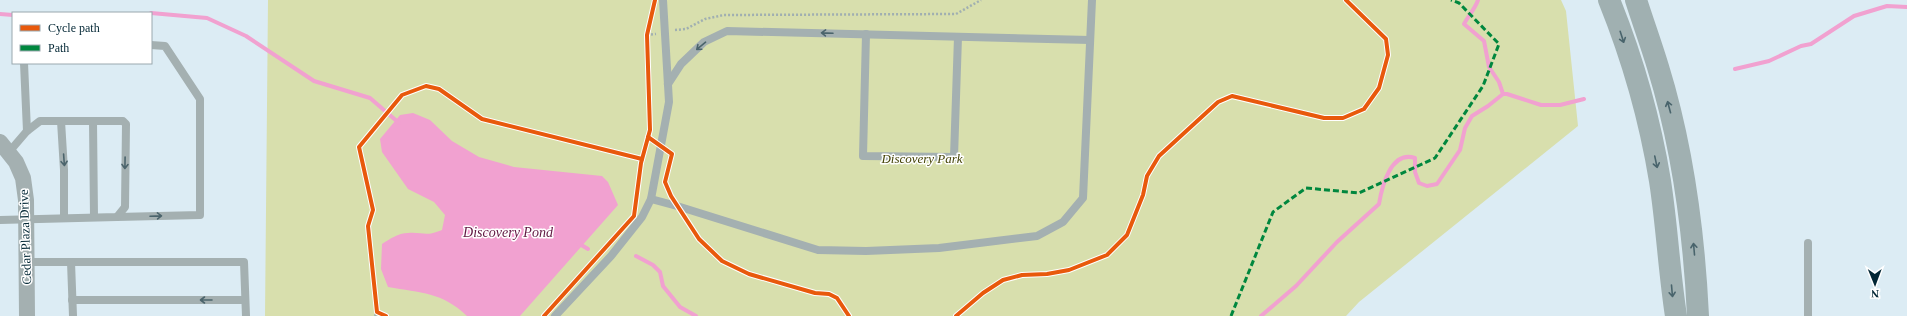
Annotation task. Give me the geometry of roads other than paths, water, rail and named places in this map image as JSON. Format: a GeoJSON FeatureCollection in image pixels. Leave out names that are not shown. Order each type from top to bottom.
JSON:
{"type":"FeatureCollection","features":[{"type":"Feature","properties":{"kind":"highway"},"geometry":{"type":"LineString","coordinates":[[1609,0],[1634,74],[1647,121],[1659,179],[1676,316]]}},
{"type":"Feature","properties":{"kind":"highway"},"geometry":{"type":"LineString","coordinates":[[1636,0],[1658,67],[1672,119],[1684,178],[1692,238],[1698,316]]}},
{"type":"Feature","properties":{"kind":"street","name":"Cedar Plaza Drive"},"geometry":{"type":"LineString","coordinates":[[5,147],[16,162],[23,178],[26,219],[27,316]]}},
{"type":"Feature","properties":{"kind":"lane"},"geometry":{"type":"LineString","coordinates":[[555,316],[611,256],[642,217],[651,199],[669,102],[663,0]]}},
{"type":"Feature","properties":{"kind":"lane"},"geometry":{"type":"LineString","coordinates":[[651,199],[818,250],[866,251],[938,248],[1037,236],[1063,222],[1083,198],[1092,0]]}},
{"type":"Feature","properties":{"kind":"lane"},"geometry":{"type":"LineString","coordinates":[[668,84],[681,64],[704,42],[727,30],[1090,40]]}},
{"type":"Feature","properties":{"kind":"lane"},"geometry":{"type":"LineString","coordinates":[[866,34],[863,156],[954,157],[958,37]]}},
{"type":"Feature","properties":{"kind":"lane"},"geometry":{"type":"LineString","coordinates":[[0,220],[200,214],[200,99],[166,46],[152,45]]}},
{"type":"Feature","properties":{"kind":"lane"},"geometry":{"type":"LineString","coordinates":[[24,64],[27,131]]}},
{"type":"Feature","properties":{"kind":"lane"},"geometry":{"type":"LineString","coordinates":[[5,147],[40,121],[123,121],[126,124],[125,207],[117,217]]}},
{"type":"Feature","properties":{"kind":"lane"},"geometry":{"type":"LineString","coordinates":[[62,121],[64,218]]}},
{"type":"Feature","properties":{"kind":"lane"},"geometry":{"type":"LineString","coordinates":[[93,121],[94,218]]}},
{"type":"Feature","properties":{"kind":"lane"},"geometry":{"type":"LineString","coordinates":[[1808,243],[1808,316]]}},
{"type":"Feature","properties":{"kind":"lane"},"geometry":{"type":"LineString","coordinates":[[26,262],[244,262],[246,316]]}},
{"type":"Feature","properties":{"kind":"lane"},"geometry":{"type":"LineString","coordinates":[[71,262],[73,316]]}},
{"type":"Feature","properties":{"kind":"lane"},"geometry":{"type":"LineString","coordinates":[[72,300],[246,300]]}},
{"type":"Feature","properties":{"kind":"water","name":"Discovery Pond"},"geometry":{"type":"Polygon","coordinates":[[[413,113],[430,120],[452,141],[479,157],[514,167],[602,176],[608,182],[618,205],[520,316],[467,316],[449,302],[440,298],[421,292],[388,287],[381,269],[382,244],[404,233],[428,234],[442,230],[445,215],[434,202],[408,189],[382,152],[380,139],[400,115],[413,113]]]}},
{"type":"Feature","properties":{"kind":"waterway"},"geometry":{"type":"LineString","coordinates":[[1478,0],[1464,24],[1484,41],[1489,67],[1499,82],[1503,94]]}},
{"type":"Feature","properties":{"kind":"waterway"},"geometry":{"type":"LineString","coordinates":[[1735,69],[1769,61],[1801,46],[1811,44],[1854,16],[1887,6],[1907,7]]}},
{"type":"Feature","properties":{"kind":"waterway"},"geometry":{"type":"LineString","coordinates":[[152,13],[207,18],[246,36],[314,81],[370,98],[399,123]]}},
{"type":"Feature","properties":{"kind":"waterway"},"geometry":{"type":"LineString","coordinates":[[0,14],[12,15]]}},
{"type":"Feature","properties":{"kind":"waterway"},"geometry":{"type":"LineString","coordinates":[[1261,316],[1296,286],[1337,242],[1379,204],[1385,179],[1394,164],[1400,159],[1407,157],[1415,158],[1415,172],[1419,183],[1427,186],[1437,184],[1460,150],[1465,128],[1472,116],[1503,94],[1541,105],[1560,105],[1584,99]]}},
{"type":"Feature","properties":{"kind":"waterway"},"geometry":{"type":"LineString","coordinates":[[578,243],[588,249]]}},
{"type":"Feature","properties":{"kind":"waterway"},"geometry":{"type":"LineString","coordinates":[[636,256],[653,265],[660,272],[663,286],[680,307],[696,316]]}},
{"type":"Feature","properties":{"kind":"park label","name":"Discovery Park"},"geometry":{"type":"Point","coordinates":[922,158]}}]}
